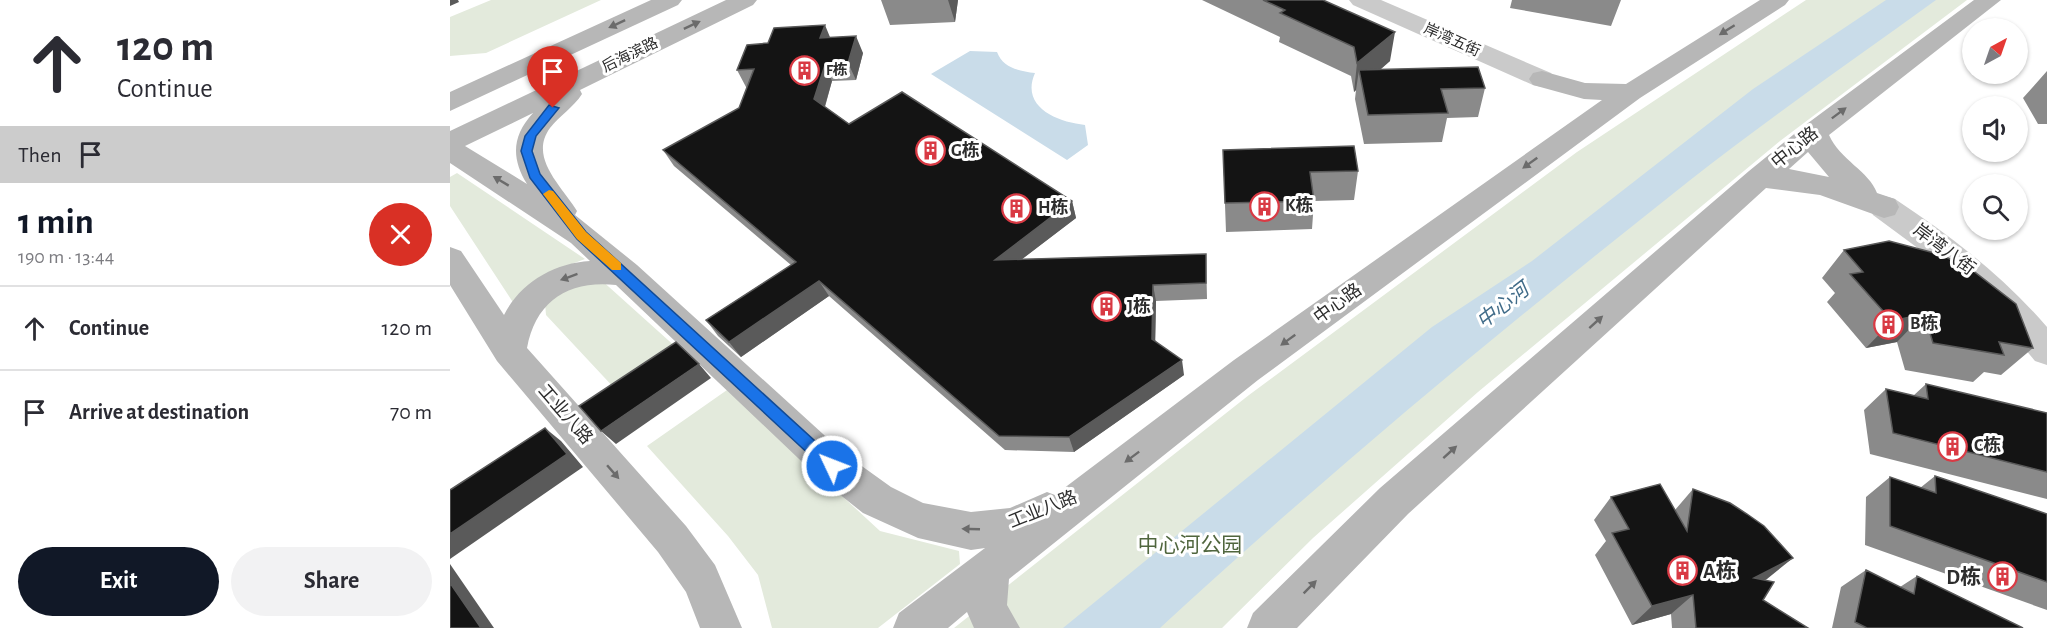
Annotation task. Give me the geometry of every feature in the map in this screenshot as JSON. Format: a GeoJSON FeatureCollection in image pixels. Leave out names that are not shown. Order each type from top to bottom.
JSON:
{"type":"FeatureCollection","features":[{"type":"Feature","properties":{"kind":"main road","name":"后海滨路"},"geometry":{"type":"LineString","coordinates":[[450,102],[670,0]]}},
{"type":"Feature","properties":{"kind":"main road","name":"后海滨路"},"geometry":{"type":"LineString","coordinates":[[450,142],[745,0]]}},
{"type":"Feature","properties":{"kind":"main road","name":"中心路"},"geometry":{"type":"LineString","coordinates":[[914,628],[1246,370],[1563,139],[1631,92],[1776,0]]}},
{"type":"Feature","properties":{"kind":"main road","name":"中心路"},"geometry":{"type":"LineString","coordinates":[[1268,628],[1394,501],[1759,178],[1814,132],[1989,0]]}},
{"type":"Feature","properties":{"kind":"main road"},"geometry":{"type":"LineString","coordinates":[[450,82],[548,56]]}},
{"type":"Feature","properties":{"kind":"main road"},"geometry":{"type":"LineString","coordinates":[[582,235],[534,175],[526,151],[530,136],[553,108],[613,63]]}},
{"type":"Feature","properties":{"kind":"main road"},"geometry":{"type":"LineString","coordinates":[[1542,79],[1584,91],[1631,92]]}},
{"type":"Feature","properties":{"kind":"main road"},"geometry":{"type":"LineString","coordinates":[[1542,79],[1555,87],[1566,102],[1570,114],[1569,126],[1563,139]]}},
{"type":"Feature","properties":{"kind":"main road"},"geometry":{"type":"LineString","coordinates":[[1814,132],[1823,154],[1832,165],[1884,207]]}},
{"type":"Feature","properties":{"kind":"main road","name":"工业八路"},"geometry":{"type":"LineString","coordinates":[[450,150],[582,235],[832,466],[877,500],[918,520],[971,531],[1012,526],[1085,493]]}},
{"type":"Feature","properties":{"kind":"main road"},"geometry":{"type":"LineString","coordinates":[[1759,178],[1787,177],[1816,182],[1884,207]]}},
{"type":"Feature","properties":{"kind":"main road","name":"工业八路"},"geometry":{"type":"LineString","coordinates":[[450,259],[509,351],[672,539],[700,579],[721,628]]}},
{"type":"Feature","properties":{"kind":"main road"},"geometry":{"type":"LineString","coordinates":[[509,351],[512,332],[518,316],[545,288],[565,278],[587,272],[606,271],[626,274]]}},
{"type":"Feature","properties":{"kind":"main road"},"geometry":{"type":"LineString","coordinates":[[450,297],[509,351]]}},
{"type":"Feature","properties":{"kind":"main road"},"geometry":{"type":"LineString","coordinates":[[992,567],[985,591],[985,606],[995,624]]}},
{"type":"Feature","properties":{"kind":"street","name":"岸湾五街"},"geometry":{"type":"LineString","coordinates":[[1361,0],[1542,79]]}},
{"type":"Feature","properties":{"kind":"street","name":"岸湾八街"},"geometry":{"type":"LineString","coordinates":[[1884,207],[1971,269],[2018,315],[2047,351]]}},
{"type":"Feature","properties":{"kind":"green space"},"geometry":{"type":"Polygon","coordinates":[[[491,0],[601,0],[486,53],[450,56],[450,17],[491,0]]]}},
{"type":"Feature","properties":{"kind":"green space","name":"中心河公园"},"geometry":{"type":"Polygon","coordinates":[[[1806,0],[1967,0],[1780,141],[1478,392],[1313,538],[1222,628],[954,628],[1249,395],[1577,152],[1806,0]]]}},
{"type":"Feature","properties":{"kind":"green space"},"geometry":{"type":"Polygon","coordinates":[[[457,173],[585,259],[553,271],[516,307],[450,206],[450,177],[457,173]]]}},
{"type":"Feature","properties":{"kind":"green space"},"geometry":{"type":"Polygon","coordinates":[[[599,278],[678,349],[617,391],[546,315],[545,303],[560,289],[599,278]]]}},
{"type":"Feature","properties":{"kind":"green space"},"geometry":{"type":"Polygon","coordinates":[[[727,390],[880,531],[959,551],[960,564],[878,628],[772,628],[758,575],[728,536],[647,446],[727,390]]]}},
{"type":"Feature","properties":{"kind":"water","name":"中心河"},"geometry":{"type":"Polygon","coordinates":[[[1886,0],[1936,0],[1719,158],[1554,289],[1288,512],[1160,628],[1063,628],[1432,327],[1532,261],[1753,89],[1886,0]]]}},
{"type":"Feature","properties":{"kind":"water"},"geometry":{"type":"Polygon","coordinates":[[[970,51],[997,52],[1007,65],[1035,73],[1032,85],[1037,104],[1053,116],[1085,125],[1088,145],[1067,160],[931,74],[970,51]]]}},
{"type":"Feature","properties":{"kind":"building"},"geometry":{"type":"Polygon","coordinates":[[[1263,0],[1323,0],[1395,32],[1357,63],[1354,47],[1280,13],[1285,10],[1263,0]]]}},
{"type":"Feature","properties":{"kind":"building"},"geometry":{"type":"Polygon","coordinates":[[[825,25],[820,38],[856,36],[848,63],[825,65],[814,99],[849,124],[902,92],[1072,201],[995,260],[1206,254],[1206,283],[1153,285],[1152,339],[1182,360],[1069,437],[999,436],[819,281],[729,342],[706,320],[796,262],[663,150],[739,108],[754,69],[737,70],[747,45],[768,43],[774,28],[825,25]]]}},
{"type":"Feature","properties":{"kind":"building"},"geometry":{"type":"Polygon","coordinates":[[[1478,67],[1485,88],[1441,89],[1448,113],[1368,115],[1359,70],[1478,67]]]}},
{"type":"Feature","properties":{"kind":"building"},"geometry":{"type":"Polygon","coordinates":[[[1354,146],[1358,171],[1310,172],[1314,201],[1225,203],[1223,150],[1354,146]]]}},
{"type":"Feature","properties":{"kind":"building"},"geometry":{"type":"Polygon","coordinates":[[[1889,241],[1942,255],[1972,270],[2016,304],[2033,348],[1999,342],[2004,355],[1933,343],[1924,314],[1892,321],[1850,274],[1863,272],[1844,250],[1889,241]]]}},
{"type":"Feature","properties":{"kind":"building"},"geometry":{"type":"Polygon","coordinates":[[[676,342],[699,364],[601,431],[579,406],[676,342]]]}},
{"type":"Feature","properties":{"kind":"building"},"geometry":{"type":"Polygon","coordinates":[[[1926,384],[2047,413],[2047,472],[1893,433],[1886,389],[1928,399],[1926,384]]]}},
{"type":"Feature","properties":{"kind":"building"},"geometry":{"type":"Polygon","coordinates":[[[545,428],[567,454],[450,534],[450,490],[545,428]]]}},
{"type":"Feature","properties":{"kind":"building"},"geometry":{"type":"Polygon","coordinates":[[[1935,476],[2047,514],[2047,582],[1890,526],[1890,477],[1936,493],[1935,476]]]}},
{"type":"Feature","properties":{"kind":"building","name":"A栋"},"geometry":{"type":"Polygon","coordinates":[[[1660,484],[1687,531],[1693,489],[1730,503],[1764,526],[1793,558],[1754,578],[1774,582],[1763,600],[1808,628],[1696,628],[1693,595],[1652,606],[1612,533],[1629,529],[1611,497],[1660,484]]]}},
{"type":"Feature","properties":{"kind":"building"},"geometry":{"type":"Polygon","coordinates":[[[1866,570],[1914,594],[1917,576],[2023,628],[1867,628],[1855,622],[1866,570]]]}},
{"type":"Feature","properties":{"kind":"building"},"geometry":{"type":"Polygon","coordinates":[[[450,583],[481,628],[450,628],[450,583]]]}},
{"type":"Feature","properties":{"kind":"slow traffic"},"geometry":{"type":"LineString","coordinates":[[549,194],[582,235],[617,266]]}},
{"type":"Feature","properties":{"kind":"place","name":"F栋"},"geometry":{"type":"Point","coordinates":[805,70]}},
{"type":"Feature","properties":{"kind":"place","name":"G栋"},"geometry":{"type":"Point","coordinates":[930,151]}},
{"type":"Feature","properties":{"kind":"place","name":"K栋"},"geometry":{"type":"Point","coordinates":[1264,206]}},
{"type":"Feature","properties":{"kind":"place","name":"H栋"},"geometry":{"type":"Point","coordinates":[1017,208]}},
{"type":"Feature","properties":{"kind":"place","name":"J栋"},"geometry":{"type":"Point","coordinates":[1106,307]}},
{"type":"Feature","properties":{"kind":"place","name":"B栋"},"geometry":{"type":"Point","coordinates":[1889,324]}},
{"type":"Feature","properties":{"kind":"place","name":"C栋"},"geometry":{"type":"Point","coordinates":[1953,446]}},
{"type":"Feature","properties":{"kind":"place","name":"A栋"},"geometry":{"type":"Point","coordinates":[1682,571]}},
{"type":"Feature","properties":{"kind":"place","name":"D栋"},"geometry":{"type":"Point","coordinates":[2002,577]}},
{"type":"Feature","properties":{"kind":"route"},"geometry":{"type":"LineString","coordinates":[[553,108],[530,136],[526,151],[534,175],[582,235],[832,466]]}}]}
